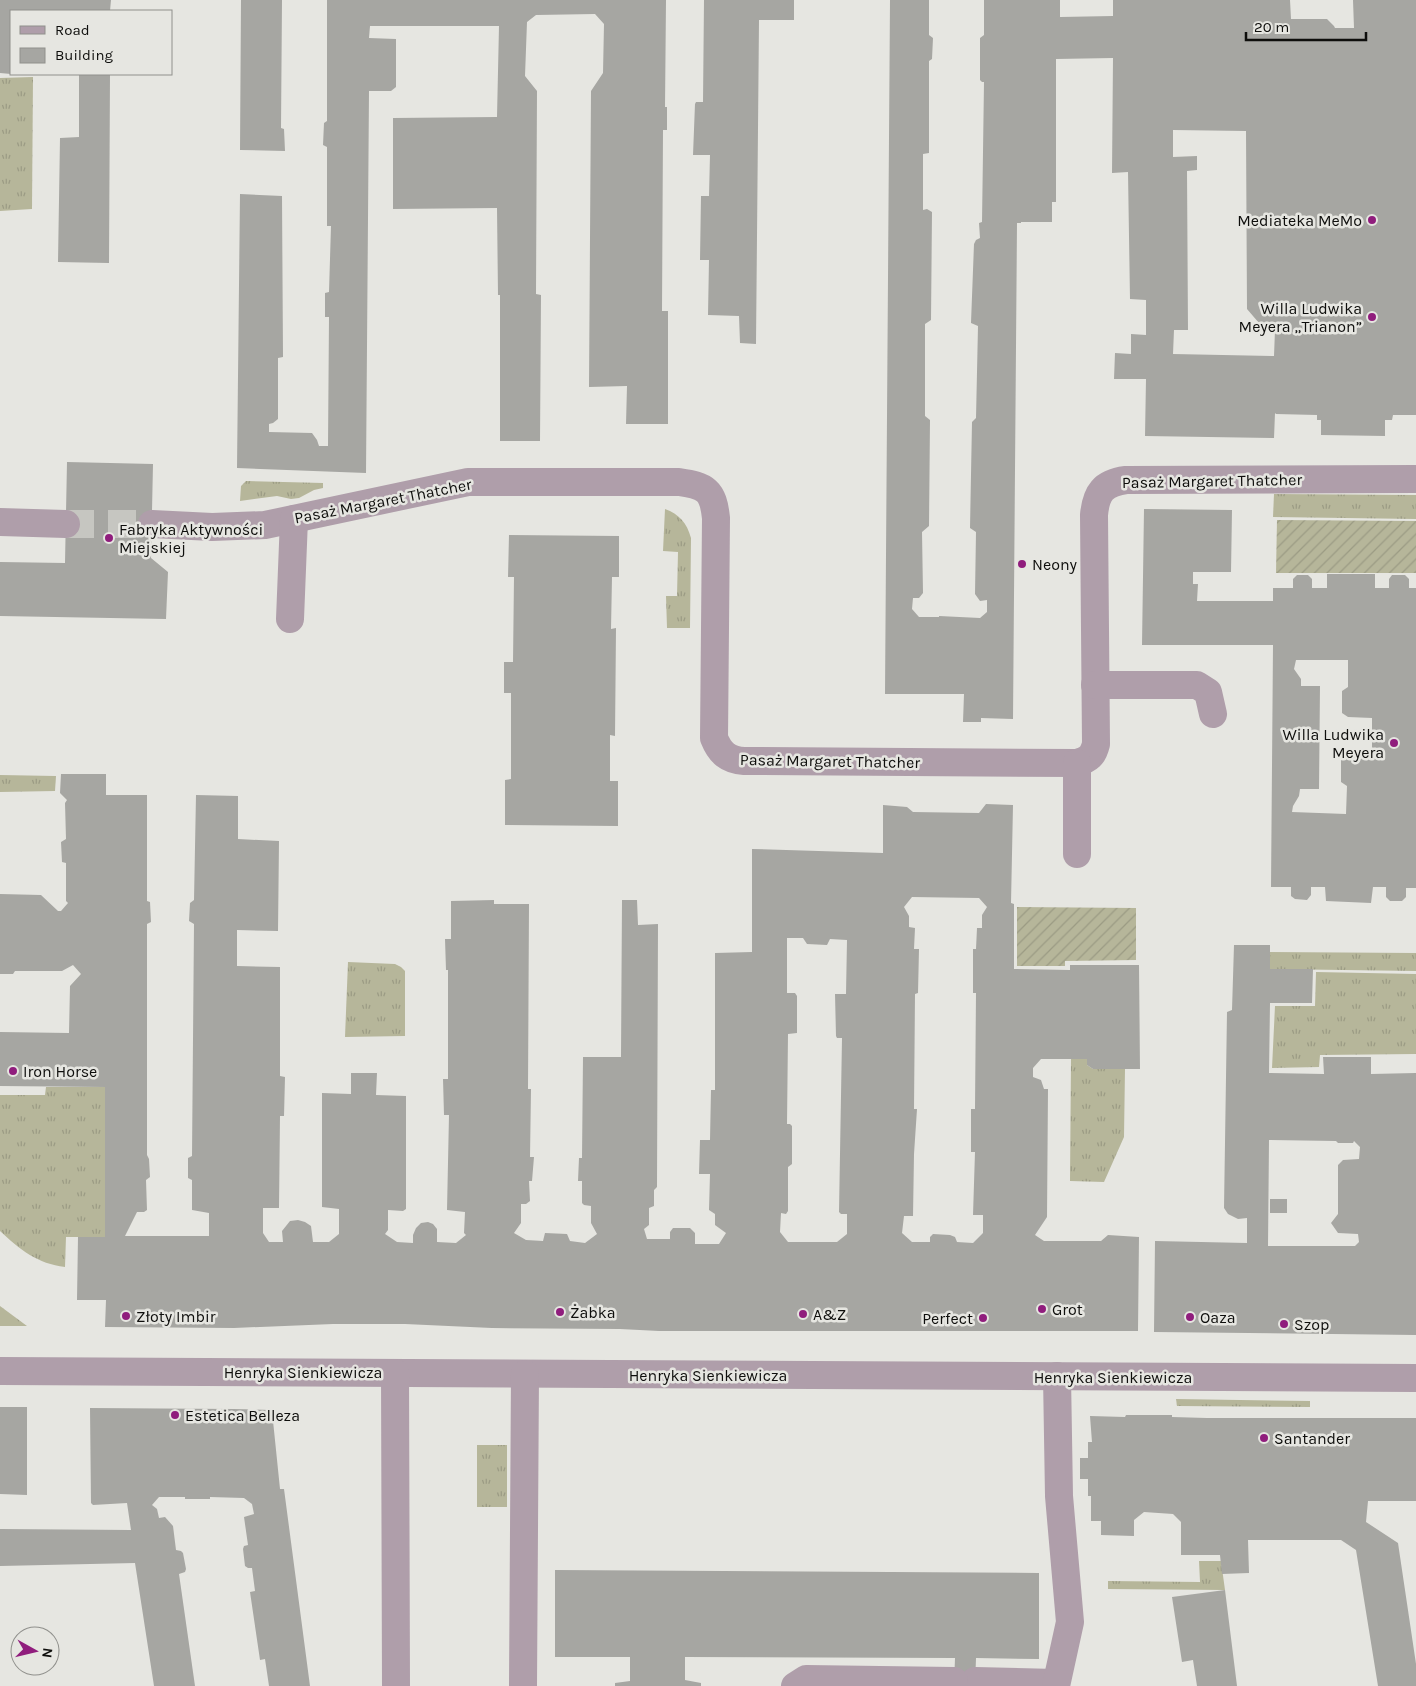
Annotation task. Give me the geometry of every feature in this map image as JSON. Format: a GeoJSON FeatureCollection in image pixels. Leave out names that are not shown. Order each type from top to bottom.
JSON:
{"type":"FeatureCollection","features":[{"type":"Feature","properties":{"kind":"street","name":"Pasaż Margaret Thatcher"},"geometry":{"type":"LineString","coordinates":[[152,524],[251,526],[294,519],[468,482],[669,482],[695,484],[703,487],[710,493],[716,518],[714,738],[718,749],[726,756],[734,760],[744,761],[1077,764],[1088,759],[1093,753],[1096,744],[1096,502],[1101,491],[1113,482],[1126,480],[1416,479]]}},
{"type":"Feature","properties":{"kind":"street"},"geometry":{"type":"LineString","coordinates":[[290,619],[294,519]]}},
{"type":"Feature","properties":{"kind":"street"},"geometry":{"type":"LineString","coordinates":[[0,522],[66,524]]}},
{"type":"Feature","properties":{"kind":"street"},"geometry":{"type":"LineString","coordinates":[[1096,685],[1197,685],[1208,692],[1213,714]]}},
{"type":"Feature","properties":{"kind":"street"},"geometry":{"type":"LineString","coordinates":[[1077,764],[1077,854]]}},
{"type":"Feature","properties":{"kind":"street","name":"Henryka Sienkiewicza"},"geometry":{"type":"LineString","coordinates":[[0,1371],[1416,1378]]}},
{"type":"Feature","properties":{"kind":"street"},"geometry":{"type":"LineString","coordinates":[[395,1373],[396,1686]]}},
{"type":"Feature","properties":{"kind":"street"},"geometry":{"type":"LineString","coordinates":[[523,1686],[526,1374]]}},
{"type":"Feature","properties":{"kind":"street"},"geometry":{"type":"LineString","coordinates":[[795,1686],[806,1679],[1056,1684],[1070,1622],[1059,1496],[1057,1376]]}},
{"type":"Feature","properties":{"kind":"green space"},"geometry":{"type":"Polygon","coordinates":[[[33,77],[32,209],[0,211],[0,78],[33,77]]]}},
{"type":"Feature","properties":{"kind":"green space"},"geometry":{"type":"Polygon","coordinates":[[[246,481],[323,483],[323,488],[314,490],[299,498],[291,499],[277,496],[240,501],[241,486],[246,481]]]}},
{"type":"Feature","properties":{"kind":"green space"},"geometry":{"type":"Polygon","coordinates":[[[1274,494],[1416,495],[1416,519],[1273,517],[1274,494]]]}},
{"type":"Feature","properties":{"kind":"green space"},"geometry":{"type":"Polygon","coordinates":[[[665,509],[682,520],[691,538],[690,628],[667,628],[666,596],[677,596],[678,552],[663,551],[665,509]]]}},
{"type":"Feature","properties":{"kind":"green space"},"geometry":{"type":"Polygon","coordinates":[[[1277,520],[1416,521],[1416,573],[1276,573],[1277,520]]]}},
{"type":"Feature","properties":{"kind":"green space"},"geometry":{"type":"Polygon","coordinates":[[[0,775],[56,776],[55,791],[0,792],[0,775]]]}},
{"type":"Feature","properties":{"kind":"green space"},"geometry":{"type":"Polygon","coordinates":[[[1017,907],[1136,908],[1136,960],[1065,961],[1065,966],[1017,966],[1017,907]]]}},
{"type":"Feature","properties":{"kind":"green space"},"geometry":{"type":"Polygon","coordinates":[[[1270,952],[1416,953],[1416,971],[1270,969],[1270,952]]]}},
{"type":"Feature","properties":{"kind":"green space"},"geometry":{"type":"Polygon","coordinates":[[[348,962],[395,964],[405,971],[405,1036],[345,1037],[348,962]]]}},
{"type":"Feature","properties":{"kind":"green space"},"geometry":{"type":"Polygon","coordinates":[[[1316,972],[1416,974],[1416,1054],[1320,1055],[1319,1067],[1272,1068],[1275,1006],[1315,1006],[1316,972]]]}},
{"type":"Feature","properties":{"kind":"green space"},"geometry":{"type":"Polygon","coordinates":[[[1071,1059],[1087,1059],[1087,1065],[1093,1069],[1125,1069],[1124,1137],[1104,1182],[1070,1181],[1071,1059]]]}},
{"type":"Feature","properties":{"kind":"green space"},"geometry":{"type":"Polygon","coordinates":[[[46,1087],[105,1087],[105,1237],[66,1237],[65,1267],[46,1263],[29,1255],[0,1231],[0,1095],[45,1095],[46,1087]]]}},
{"type":"Feature","properties":{"kind":"green space"},"geometry":{"type":"Polygon","coordinates":[[[0,1306],[27,1326],[0,1326],[0,1306]]]}},
{"type":"Feature","properties":{"kind":"green space"},"geometry":{"type":"Polygon","coordinates":[[[1176,1399],[1310,1401],[1310,1407],[1177,1406],[1176,1399]]]}},
{"type":"Feature","properties":{"kind":"green space"},"geometry":{"type":"Polygon","coordinates":[[[477,1445],[507,1445],[507,1507],[477,1507],[477,1445]]]}},
{"type":"Feature","properties":{"kind":"green space"},"geometry":{"type":"Polygon","coordinates":[[[1199,1561],[1221,1561],[1225,1590],[1108,1589],[1108,1581],[1200,1582],[1199,1561]]]}},
{"type":"Feature","properties":{"kind":"building"},"geometry":{"type":"Polygon","coordinates":[[[0,0],[111,0],[110,10],[10,10],[10,74],[0,73],[0,0]]]}},
{"type":"Feature","properties":{"kind":"building"},"geometry":{"type":"Polygon","coordinates":[[[241,0],[282,0],[281,128],[284,129],[285,151],[240,150],[241,0]]]}},
{"type":"Feature","properties":{"kind":"building"},"geometry":{"type":"Polygon","coordinates":[[[327,0],[666,0],[665,107],[667,107],[667,130],[663,130],[662,311],[668,311],[668,424],[626,424],[627,386],[589,387],[591,91],[603,73],[604,24],[595,14],[536,15],[527,22],[525,76],[537,91],[536,294],[541,295],[540,441],[500,441],[500,295],[498,295],[497,208],[393,209],[393,118],[497,117],[499,26],[370,26],[369,38],[396,39],[396,87],[391,91],[369,91],[366,473],[237,468],[240,194],[282,196],[283,357],[278,358],[278,419],[269,424],[269,432],[312,433],[319,446],[328,446],[329,317],[325,317],[325,293],[329,292],[331,226],[327,226],[327,147],[323,145],[324,123],[327,121],[327,0]]]}},
{"type":"Feature","properties":{"kind":"building"},"geometry":{"type":"Polygon","coordinates":[[[704,0],[794,0],[794,20],[759,20],[756,344],[740,343],[739,316],[708,315],[709,260],[700,260],[701,196],[709,196],[710,155],[693,155],[695,104],[696,102],[703,102],[704,0]]]}},
{"type":"Feature","properties":{"kind":"building"},"geometry":{"type":"Polygon","coordinates":[[[890,0],[929,0],[929,35],[933,38],[932,59],[929,61],[929,153],[923,154],[923,210],[927,209],[932,212],[931,320],[925,324],[925,416],[930,420],[929,526],[922,532],[923,593],[919,598],[913,598],[912,609],[919,617],[980,618],[987,612],[987,600],[980,601],[975,594],[976,532],[970,528],[972,422],[976,418],[978,326],[971,323],[974,244],[980,238],[979,223],[982,222],[984,82],[980,80],[980,38],[984,35],[984,0],[1060,0],[1060,17],[1113,16],[1113,0],[1290,0],[1291,19],[1327,19],[1335,28],[1354,28],[1353,0],[1416,0],[1416,415],[1393,415],[1392,420],[1385,420],[1385,436],[1321,435],[1321,420],[1317,420],[1317,415],[1275,413],[1274,438],[1145,436],[1146,379],[1114,379],[1115,353],[1131,354],[1131,334],[1146,335],[1146,300],[1130,299],[1128,172],[1112,173],[1113,58],[1056,59],[1056,202],[1052,202],[1052,222],[1017,223],[1013,719],[981,718],[981,722],[963,722],[964,694],[885,694],[890,0]],[[1173,130],[1173,157],[1197,156],[1197,170],[1187,171],[1188,330],[1174,330],[1173,354],[1274,356],[1275,330],[1265,330],[1247,309],[1246,131],[1173,130]]]}},
{"type":"Feature","properties":{"kind":"building"},"geometry":{"type":"Polygon","coordinates":[[[79,75],[110,75],[109,263],[58,262],[60,138],[79,137],[79,75]]]}},
{"type":"Feature","properties":{"kind":"building","name":"Fabryka Aktywności Miejskiej"},"geometry":{"type":"Polygon","coordinates":[[[67,462],[153,464],[151,558],[168,572],[166,619],[0,616],[0,562],[65,563],[67,462]]]}},
{"type":"Feature","properties":{"kind":"building","name":"Willa Ludwika Meyera"},"geometry":{"type":"Polygon","coordinates":[[[1144,509],[1232,510],[1231,572],[1193,572],[1193,584],[1198,584],[1197,601],[1273,601],[1273,588],[1293,588],[1293,579],[1297,575],[1308,575],[1312,579],[1312,588],[1327,588],[1327,574],[1375,574],[1375,588],[1389,588],[1389,579],[1392,575],[1405,575],[1409,579],[1409,588],[1416,588],[1416,888],[1406,888],[1406,897],[1402,901],[1390,901],[1386,897],[1386,887],[1373,887],[1371,903],[1326,901],[1325,887],[1311,887],[1311,895],[1307,900],[1295,899],[1291,896],[1291,887],[1271,887],[1273,645],[1142,645],[1144,509]],[[1296,660],[1294,669],[1301,679],[1301,686],[1320,686],[1319,789],[1300,789],[1292,812],[1346,814],[1347,786],[1341,782],[1341,760],[1347,757],[1372,756],[1372,718],[1348,717],[1342,713],[1342,691],[1348,687],[1348,660],[1296,660]]]}},
{"type":"Feature","properties":{"kind":"building"},"geometry":{"type":"Polygon","coordinates":[[[509,535],[619,536],[619,577],[612,577],[611,629],[616,628],[615,736],[610,735],[610,781],[618,781],[618,826],[505,825],[505,780],[511,779],[511,693],[504,693],[504,662],[513,662],[514,577],[508,577],[509,535]]]}},
{"type":"Feature","properties":{"kind":"building"},"geometry":{"type":"Polygon","coordinates":[[[61,774],[106,774],[106,795],[147,795],[147,901],[150,902],[151,922],[147,924],[147,1155],[150,1177],[146,1180],[147,1210],[137,1212],[125,1236],[209,1236],[209,1213],[192,1210],[192,1180],[188,1178],[188,1158],[192,1156],[194,924],[189,921],[190,903],[194,900],[196,795],[238,796],[238,839],[279,841],[278,931],[237,930],[237,966],[280,967],[280,1076],[285,1077],[284,1116],[280,1116],[279,1208],[263,1208],[263,1233],[269,1242],[283,1242],[282,1231],[290,1221],[298,1220],[311,1226],[313,1242],[329,1242],[339,1234],[339,1209],[322,1207],[322,1093],[351,1094],[351,1073],[377,1073],[376,1095],[406,1096],[406,1209],[403,1211],[388,1210],[388,1230],[385,1234],[397,1242],[413,1243],[413,1235],[416,1228],[421,1223],[428,1222],[437,1229],[437,1242],[456,1243],[466,1235],[464,1233],[465,1212],[447,1210],[449,1115],[444,1115],[443,1079],[448,1079],[448,970],[446,970],[445,939],[451,939],[451,901],[494,900],[494,904],[529,904],[528,1089],[531,1089],[530,1157],[534,1157],[532,1181],[529,1181],[530,1201],[526,1204],[521,1204],[521,1223],[514,1233],[526,1240],[543,1241],[545,1233],[567,1234],[570,1241],[585,1243],[597,1234],[591,1223],[591,1206],[582,1203],[582,1181],[578,1181],[579,1158],[582,1158],[583,1057],[621,1057],[622,900],[637,900],[638,925],[658,924],[657,1187],[654,1190],[654,1206],[649,1208],[649,1225],[644,1229],[647,1239],[670,1239],[670,1232],[673,1228],[690,1228],[695,1233],[695,1244],[719,1244],[726,1233],[715,1225],[715,1214],[709,1210],[710,1174],[699,1174],[700,1140],[710,1140],[711,1090],[715,1090],[715,953],[752,952],[752,849],[883,853],[883,805],[907,807],[913,812],[979,813],[986,804],[1013,805],[1011,903],[1014,904],[1014,969],[1070,970],[1070,965],[1139,965],[1140,1069],[1093,1069],[1087,1065],[1087,1059],[1041,1059],[1033,1068],[1033,1077],[1041,1080],[1044,1089],[1048,1089],[1047,1217],[1035,1235],[1044,1241],[1101,1241],[1108,1235],[1139,1237],[1138,1331],[659,1331],[492,1328],[405,1324],[333,1324],[234,1328],[105,1327],[106,1300],[77,1300],[78,1237],[105,1237],[105,1087],[0,1086],[0,1032],[69,1033],[70,986],[81,974],[73,965],[62,971],[15,971],[13,974],[0,974],[0,894],[41,895],[58,911],[61,911],[68,903],[66,901],[66,863],[62,862],[61,842],[66,839],[65,803],[67,800],[60,793],[61,774]],[[912,897],[904,907],[909,916],[909,927],[915,928],[914,949],[919,949],[918,993],[915,994],[914,1109],[917,1109],[913,1216],[904,1216],[902,1233],[912,1242],[930,1242],[930,1237],[933,1234],[950,1235],[955,1237],[957,1242],[973,1243],[983,1233],[983,1215],[973,1215],[975,1152],[971,1152],[971,1109],[975,1109],[976,993],[973,993],[973,949],[976,949],[977,928],[982,928],[982,915],[987,907],[979,898],[912,897]],[[787,938],[787,993],[795,993],[797,996],[797,1033],[788,1034],[787,1124],[792,1126],[792,1164],[788,1167],[788,1211],[786,1214],[781,1213],[780,1232],[788,1242],[837,1242],[847,1234],[847,1214],[839,1212],[842,1038],[837,1038],[836,1036],[835,994],[846,994],[847,940],[830,939],[827,945],[807,944],[803,938],[787,938]]]}},
{"type":"Feature","properties":{"kind":"building"},"geometry":{"type":"Polygon","coordinates":[[[1234,945],[1270,945],[1270,969],[1313,969],[1312,1003],[1270,1003],[1269,1073],[1324,1074],[1323,1057],[1371,1057],[1371,1074],[1416,1073],[1416,1335],[1154,1332],[1155,1241],[1247,1243],[1247,1218],[1238,1219],[1228,1214],[1224,1208],[1227,1012],[1232,1010],[1234,945]],[[1269,1140],[1268,1246],[1355,1246],[1359,1242],[1358,1234],[1338,1233],[1331,1223],[1338,1214],[1338,1165],[1343,1160],[1359,1159],[1360,1147],[1354,1141],[1353,1143],[1338,1143],[1336,1141],[1269,1140]]]}},
{"type":"Feature","properties":{"kind":"building"},"geometry":{"type":"Polygon","coordinates":[[[1270,1199],[1287,1199],[1287,1213],[1270,1213],[1270,1199]]]}},
{"type":"Feature","properties":{"kind":"building"},"geometry":{"type":"Polygon","coordinates":[[[0,1407],[27,1407],[27,1495],[0,1494],[0,1407]]]}},
{"type":"Feature","properties":{"kind":"building"},"geometry":{"type":"Polygon","coordinates":[[[90,1408],[272,1411],[280,1489],[284,1489],[310,1686],[269,1686],[265,1659],[260,1660],[250,1592],[255,1591],[252,1568],[245,1566],[243,1549],[244,1546],[248,1545],[244,1517],[254,1514],[252,1504],[244,1498],[210,1497],[210,1499],[185,1499],[185,1497],[159,1497],[152,1505],[157,1509],[159,1518],[165,1517],[173,1526],[176,1550],[183,1553],[186,1569],[185,1572],[179,1574],[195,1686],[154,1686],[135,1563],[0,1566],[0,1529],[131,1530],[127,1503],[93,1505],[91,1503],[90,1408]]]}},
{"type":"Feature","properties":{"kind":"building"},"geometry":{"type":"Polygon","coordinates":[[[1126,1415],[1172,1415],[1172,1417],[1207,1418],[1416,1418],[1416,1501],[1368,1501],[1366,1522],[1398,1543],[1416,1664],[1416,1686],[1378,1686],[1356,1550],[1341,1540],[1248,1540],[1249,1573],[1222,1574],[1220,1555],[1181,1555],[1181,1522],[1173,1514],[1144,1512],[1134,1520],[1134,1536],[1101,1535],[1101,1521],[1091,1521],[1091,1496],[1088,1496],[1088,1479],[1080,1479],[1080,1458],[1088,1458],[1088,1442],[1092,1442],[1090,1416],[1125,1417],[1126,1415]]]}},
{"type":"Feature","properties":{"kind":"building"},"geometry":{"type":"Polygon","coordinates":[[[555,1570],[1039,1573],[1039,1659],[976,1658],[975,1686],[954,1686],[955,1658],[685,1657],[685,1680],[701,1683],[701,1686],[615,1686],[615,1683],[630,1681],[630,1657],[555,1657],[555,1570]]]}},
{"type":"Feature","properties":{"kind":"building"},"geometry":{"type":"Polygon","coordinates":[[[1225,1590],[1237,1686],[1197,1686],[1193,1660],[1182,1662],[1172,1597],[1225,1590]]]}},
{"type":"Feature","properties":{"kind":"tunnel"},"geometry":{"type":"LineString","coordinates":[[66,524],[152,524]]}},
{"type":"Feature","properties":{"kind":"place","name":"Mediateka MeMo"},"geometry":{"type":"Point","coordinates":[1372,220]}},
{"type":"Feature","properties":{"kind":"place","name":"Willa Ludwika Meyera „Trianon”"},"geometry":{"type":"Point","coordinates":[1372,317]}},
{"type":"Feature","properties":{"kind":"place","name":"Fabryka Aktywności Miejskiej"},"geometry":{"type":"Point","coordinates":[109,538]}},
{"type":"Feature","properties":{"kind":"place","name":"Neony"},"geometry":{"type":"Point","coordinates":[1022,564]}},
{"type":"Feature","properties":{"kind":"place","name":"Willa Ludwika Meyera"},"geometry":{"type":"Point","coordinates":[1394,743]}},
{"type":"Feature","properties":{"kind":"place","name":"Iron Horse"},"geometry":{"type":"Point","coordinates":[13,1071]}},
{"type":"Feature","properties":{"kind":"place","name":"Grot"},"geometry":{"type":"Point","coordinates":[1042,1309]}},
{"type":"Feature","properties":{"kind":"place","name":"Żabka"},"geometry":{"type":"Point","coordinates":[560,1312]}},
{"type":"Feature","properties":{"kind":"place","name":"A&Z"},"geometry":{"type":"Point","coordinates":[803,1314]}},
{"type":"Feature","properties":{"kind":"place","name":"Złoty Imbir"},"geometry":{"type":"Point","coordinates":[126,1316]}},
{"type":"Feature","properties":{"kind":"place","name":"Oaza"},"geometry":{"type":"Point","coordinates":[1190,1317]}},
{"type":"Feature","properties":{"kind":"place","name":"Perfect"},"geometry":{"type":"Point","coordinates":[983,1318]}},
{"type":"Feature","properties":{"kind":"place","name":"Szop"},"geometry":{"type":"Point","coordinates":[1284,1324]}},
{"type":"Feature","properties":{"kind":"place","name":"Estetica Belleza"},"geometry":{"type":"Point","coordinates":[175,1415]}},
{"type":"Feature","properties":{"kind":"place","name":"Santander"},"geometry":{"type":"Point","coordinates":[1264,1438]}}]}
